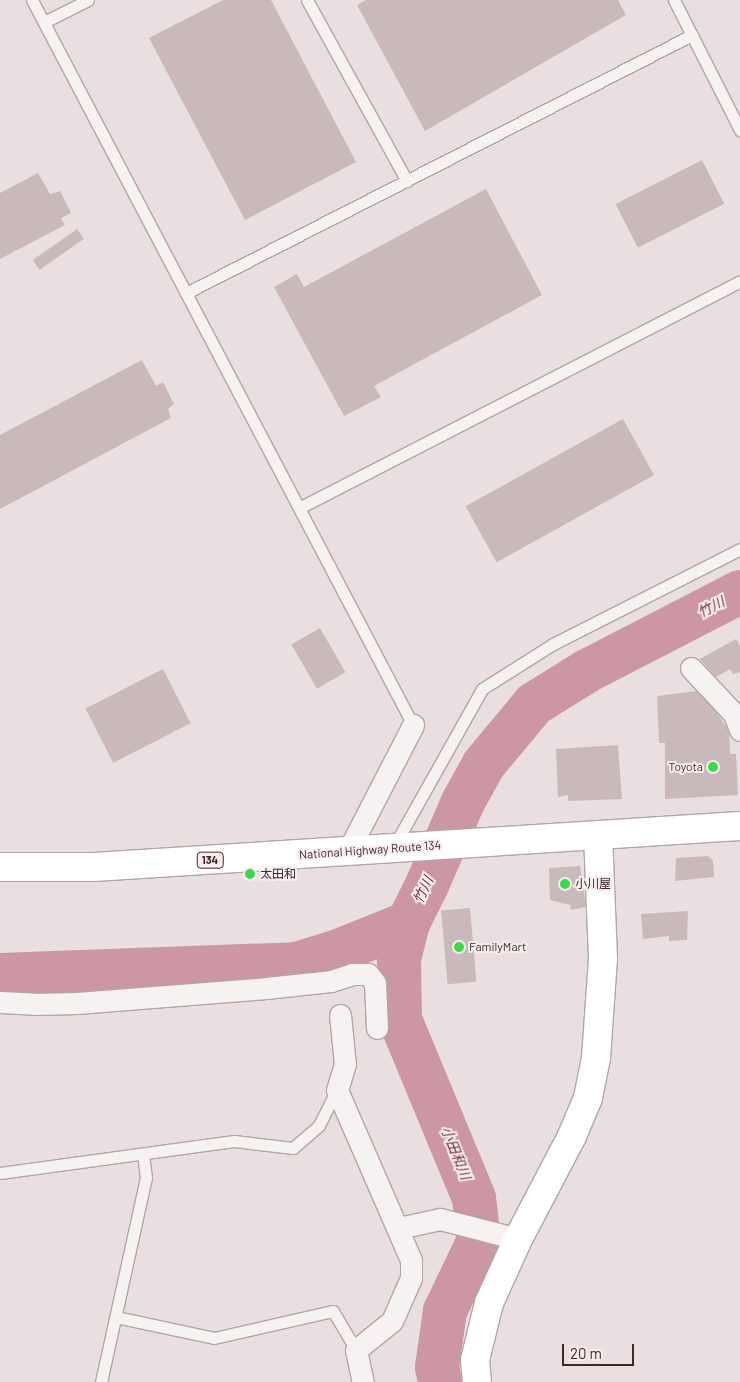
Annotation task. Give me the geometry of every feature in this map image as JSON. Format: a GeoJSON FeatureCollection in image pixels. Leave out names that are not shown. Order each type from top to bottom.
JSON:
{"type":"FeatureCollection","features":[{"type":"Feature","properties":{"kind":"main road","name":"National Highway Route 134"},"geometry":{"type":"LineString","coordinates":[[0,867],[94,867],[740,826]]}},
{"type":"Feature","properties":{"kind":"main road"},"geometry":{"type":"LineString","coordinates":[[477,1382],[475,1360],[489,1303],[518,1239],[572,1136],[588,1098],[596,1058],[603,959],[598,836]]}},
{"type":"Feature","properties":{"kind":"street"},"geometry":{"type":"LineString","coordinates":[[691,668],[738,719]]}},
{"type":"Feature","properties":{"kind":"street"},"geometry":{"type":"LineString","coordinates":[[348,851],[413,725]]}},
{"type":"Feature","properties":{"kind":"street"},"geometry":{"type":"LineString","coordinates":[[0,1002],[35,1004],[96,1001],[303,984],[331,981],[352,974],[368,974],[376,983],[377,1028]]}},
{"type":"Feature","properties":{"kind":"street"},"geometry":{"type":"LineString","coordinates":[[340,1015],[345,1064],[337,1090],[398,1228],[410,1260],[411,1278],[392,1321],[356,1350],[364,1382]]}},
{"type":"Feature","properties":{"kind":"street"},"geometry":{"type":"LineString","coordinates":[[398,1228],[440,1219],[518,1239]]}},
{"type":"Feature","properties":{"kind":"lane"},"geometry":{"type":"LineString","coordinates":[[32,0],[413,725]]}},
{"type":"Feature","properties":{"kind":"lane"},"geometry":{"type":"LineString","coordinates":[[44,22],[88,0]]}},
{"type":"Feature","properties":{"kind":"lane"},"geometry":{"type":"LineString","coordinates":[[307,0],[407,181]]}},
{"type":"Feature","properties":{"kind":"lane"},"geometry":{"type":"LineString","coordinates":[[674,0],[740,130]]}},
{"type":"Feature","properties":{"kind":"lane"},"geometry":{"type":"LineString","coordinates":[[186,293],[692,35]]}},
{"type":"Feature","properties":{"kind":"lane"},"geometry":{"type":"LineString","coordinates":[[299,508],[740,281]]}},
{"type":"Feature","properties":{"kind":"lane"},"geometry":{"type":"LineString","coordinates":[[393,848],[482,689],[553,644],[740,549]]}},
{"type":"Feature","properties":{"kind":"lane"},"geometry":{"type":"LineString","coordinates":[[0,1173],[143,1155],[234,1141],[292,1148],[319,1125],[337,1090]]}},
{"type":"Feature","properties":{"kind":"lane"},"geometry":{"type":"LineString","coordinates":[[101,1382],[109,1338],[116,1317],[146,1178],[143,1155]]}},
{"type":"Feature","properties":{"kind":"lane"},"geometry":{"type":"LineString","coordinates":[[116,1317],[214,1338],[333,1311],[356,1350]]}},
{"type":"Feature","properties":{"kind":"building"},"geometry":{"type":"Polygon","coordinates":[[[223,0],[271,0],[356,162],[245,220],[149,38],[223,0]]]}},
{"type":"Feature","properties":{"kind":"building"},"geometry":{"type":"Polygon","coordinates":[[[366,0],[618,0],[626,15],[425,131],[357,5],[366,0]]]}},
{"type":"Feature","properties":{"kind":"building"},"geometry":{"type":"Polygon","coordinates":[[[702,160],[724,204],[638,248],[616,204],[702,160]]]}},
{"type":"Feature","properties":{"kind":"building"},"geometry":{"type":"Polygon","coordinates":[[[38,173],[50,194],[60,191],[71,213],[61,218],[65,225],[0,259],[0,193],[38,173]]]}},
{"type":"Feature","properties":{"kind":"building"},"geometry":{"type":"Polygon","coordinates":[[[486,189],[542,295],[374,386],[381,397],[344,416],[274,287],[297,274],[304,287],[486,189]]]}},
{"type":"Feature","properties":{"kind":"building"},"geometry":{"type":"Polygon","coordinates":[[[77,229],[84,239],[40,270],[33,260],[77,229]]]}},
{"type":"Feature","properties":{"kind":"building"},"geometry":{"type":"Polygon","coordinates":[[[142,360],[156,386],[163,382],[174,404],[168,409],[171,418],[0,509],[0,435],[142,360]]]}},
{"type":"Feature","properties":{"kind":"building"},"geometry":{"type":"Polygon","coordinates":[[[623,419],[654,475],[497,562],[466,506],[623,419]]]}},
{"type":"Feature","properties":{"kind":"building"},"geometry":{"type":"Polygon","coordinates":[[[320,628],[346,672],[317,689],[291,644],[320,628]]]}},
{"type":"Feature","properties":{"kind":"building"},"geometry":{"type":"Polygon","coordinates":[[[736,639],[740,646],[740,672],[733,674],[730,669],[716,677],[700,659],[736,639]]]}},
{"type":"Feature","properties":{"kind":"building"},"geometry":{"type":"Polygon","coordinates":[[[163,669],[191,723],[113,763],[85,708],[163,669]]]}},
{"type":"Feature","properties":{"kind":"building"},"geometry":{"type":"Polygon","coordinates":[[[697,691],[714,709],[729,730],[730,754],[736,754],[738,795],[665,799],[665,743],[659,743],[657,696],[697,691]]]}},
{"type":"Feature","properties":{"kind":"building"},"geometry":{"type":"Polygon","coordinates":[[[618,745],[622,799],[568,801],[568,795],[558,797],[556,749],[618,745]]]}},
{"type":"Feature","properties":{"kind":"building"},"geometry":{"type":"Polygon","coordinates":[[[708,856],[713,861],[714,877],[675,881],[676,858],[708,856]]]}},
{"type":"Feature","properties":{"kind":"building"},"geometry":{"type":"Polygon","coordinates":[[[580,866],[586,907],[571,910],[570,905],[550,900],[549,868],[580,866]]]}},
{"type":"Feature","properties":{"kind":"building","name":"FamilyMart"},"geometry":{"type":"Polygon","coordinates":[[[470,908],[476,982],[448,984],[441,911],[470,908]]]}},
{"type":"Feature","properties":{"kind":"building"},"geometry":{"type":"Polygon","coordinates":[[[688,911],[687,940],[669,941],[669,936],[643,939],[641,914],[688,911]]]}},
{"type":"Feature","properties":{"kind":"waterway","name":"竹川"},"geometry":{"type":"LineString","coordinates":[[440,1382],[437,1367],[445,1311],[479,1240],[474,1198],[400,1019],[399,959],[408,923],[427,885],[463,802],[484,764],[534,704],[587,671],[740,592]]}},
{"type":"Feature","properties":{"kind":"waterway","name":"竹川"},"geometry":{"type":"LineString","coordinates":[[0,975],[296,964],[336,952],[408,923]]}},
{"type":"Feature","properties":{"kind":"place","name":"Toyota"},"geometry":{"type":"Point","coordinates":[713,767]}},
{"type":"Feature","properties":{"kind":"place","name":"太田和"},"geometry":{"type":"Point","coordinates":[250,874]}},
{"type":"Feature","properties":{"kind":"place","name":"小川屋"},"geometry":{"type":"Point","coordinates":[565,884]}},
{"type":"Feature","properties":{"kind":"place","name":"FamilyMart"},"geometry":{"type":"Point","coordinates":[459,947]}},
{"type":"Feature","properties":{"kind":"water label","name":"小田和川"},"geometry":{"type":"Point","coordinates":[456,1153]}}]}
